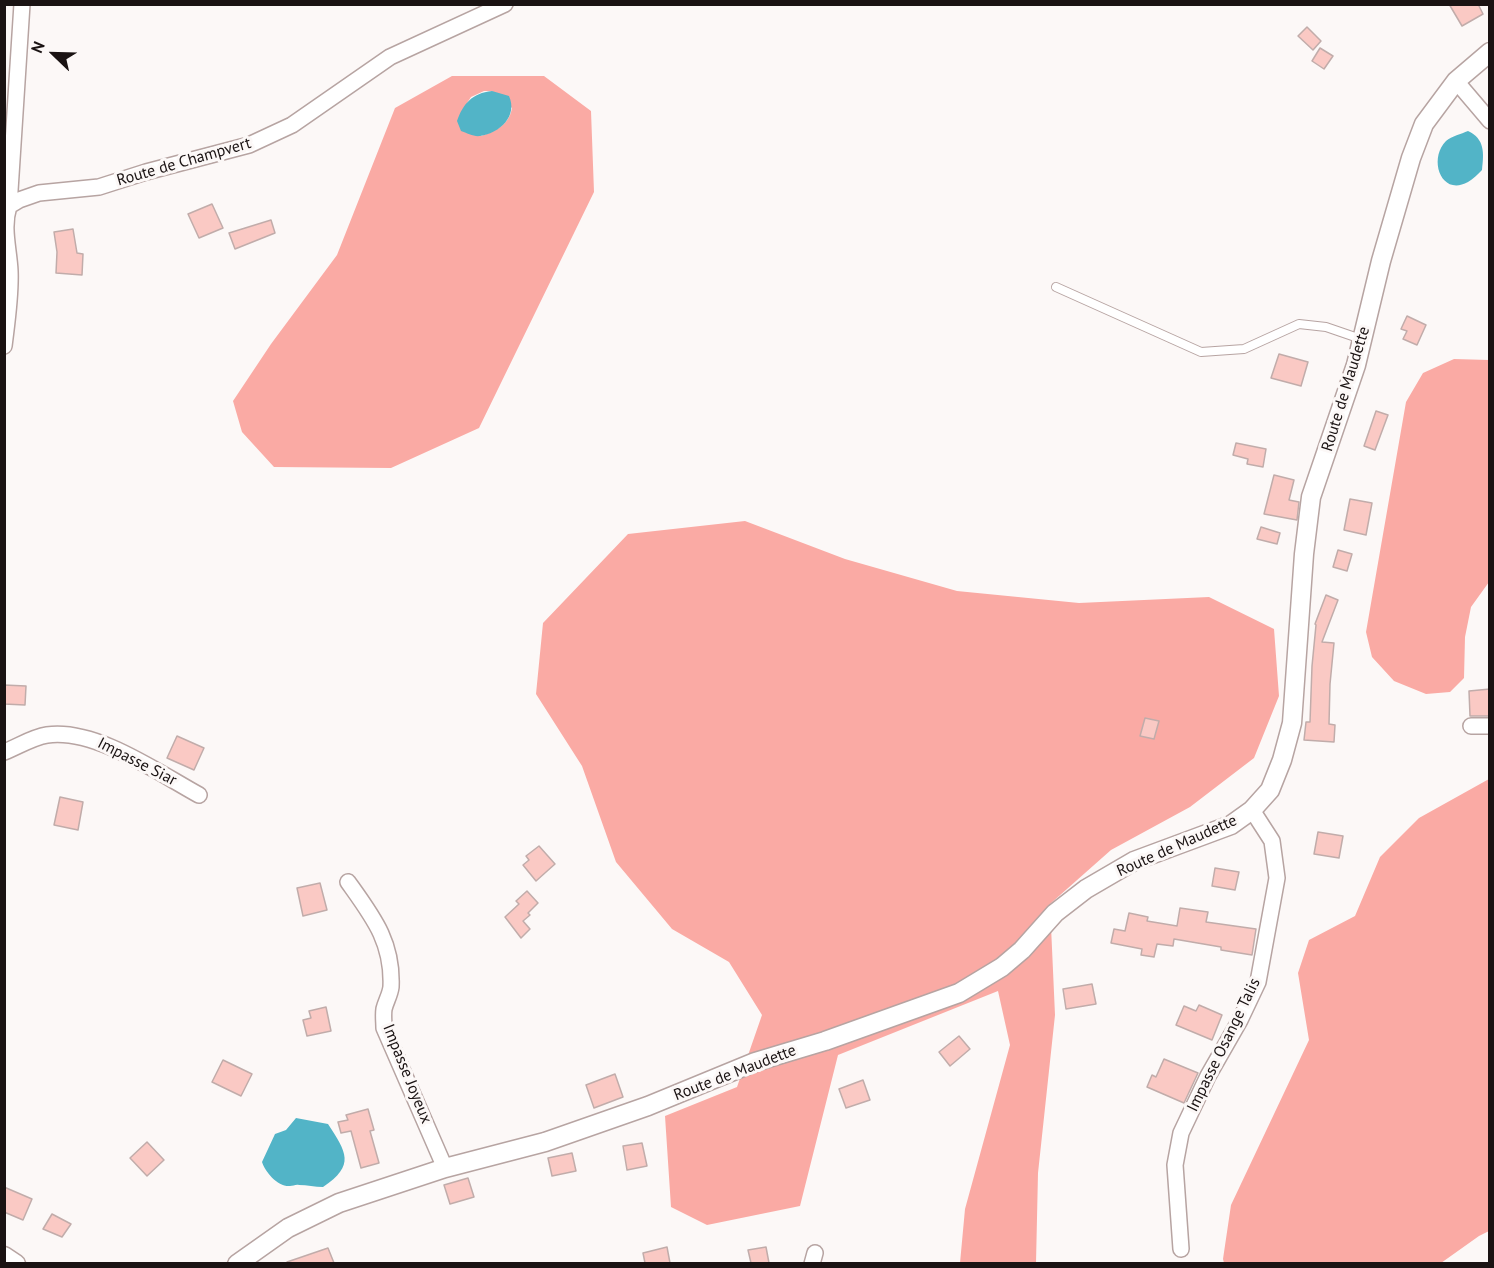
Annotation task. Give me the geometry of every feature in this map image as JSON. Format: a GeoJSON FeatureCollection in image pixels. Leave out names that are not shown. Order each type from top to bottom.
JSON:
{"type":"FeatureCollection","features":[{"type":"Feature","properties":{"kind":"street"},"geometry":{"type":"LineString","coordinates":[[4,346],[10,271],[5,223],[9,206],[22,4]]}},
{"type":"Feature","properties":{"kind":"street","name":"Route de Champvert"},"geometry":{"type":"LineString","coordinates":[[9,206],[39,193],[99,187],[249,145],[292,125],[390,57],[505,4]]}},
{"type":"Feature","properties":{"kind":"street","name":"Route de Maudette"},"geometry":{"type":"LineString","coordinates":[[237,1263],[288,1228],[339,1203],[446,1168],[545,1142],[648,1106],[755,1062],[825,1041],[959,993],[1002,967],[1022,950],[1055,914],[1086,889],[1134,861],[1231,825],[1252,810],[1270,790],[1282,760],[1292,723],[1304,554],[1311,497],[1356,365],[1381,261],[1411,158],[1424,124],[1456,81],[1490,52]]}},
{"type":"Feature","properties":{"kind":"street"},"geometry":{"type":"LineString","coordinates":[[1456,81],[1490,121]]}},
{"type":"Feature","properties":{"kind":"street"},"geometry":{"type":"LineString","coordinates":[[1471,726],[1490,726]]}},
{"type":"Feature","properties":{"kind":"street","name":"Impasse Siar"},"geometry":{"type":"LineString","coordinates":[[4,752],[46,735],[79,735],[102,742],[199,795]]}},
{"type":"Feature","properties":{"kind":"street","name":"Impasse Osange Talis"},"geometry":{"type":"LineString","coordinates":[[1181,1249],[1175,1165],[1181,1133],[1208,1076],[1240,1020],[1258,982],[1277,878],[1272,841],[1252,810]]}},
{"type":"Feature","properties":{"kind":"street","name":"Impasse Joyeux"},"geometry":{"type":"LineString","coordinates":[[348,882],[370,912],[388,949],[391,970],[390,993],[384,1011],[384,1028],[446,1168]]}},
{"type":"Feature","properties":{"kind":"lane"},"geometry":{"type":"LineString","coordinates":[[1056,287],[1202,352],[1244,349],[1272,334],[1299,324],[1326,327],[1362,339]]}},
{"type":"Feature","properties":{"kind":"shaded area"},"geometry":{"type":"Polygon","coordinates":[[[452,76],[544,76],[591,111],[594,192],[479,428],[391,468],[274,467],[242,432],[233,401],[271,344],[337,255],[395,108],[452,76]],[[484,91],[471,97],[467,103],[481,136],[505,123],[512,108],[492,91],[484,91]]]}},
{"type":"Feature","properties":{"kind":"shaded area"},"geometry":{"type":"Polygon","coordinates":[[[1454,359],[1489,360],[1489,582],[1471,607],[1465,637],[1464,678],[1450,692],[1426,694],[1394,681],[1372,657],[1366,632],[1406,402],[1423,373],[1454,359]]]}},
{"type":"Feature","properties":{"kind":"shaded area"},"geometry":{"type":"Polygon","coordinates":[[[745,521],[845,559],[957,591],[1079,603],[1209,597],[1274,629],[1279,696],[1254,758],[1190,807],[1111,850],[1050,904],[1055,1015],[1038,1173],[1036,1263],[960,1263],[965,1209],[1010,1045],[998,991],[838,1055],[800,1206],[707,1225],[671,1207],[665,1116],[737,1087],[762,1015],[729,962],[672,929],[616,862],[582,766],[536,694],[543,623],[628,534],[745,521]]]}},
{"type":"Feature","properties":{"kind":"shaded area"},"geometry":{"type":"Polygon","coordinates":[[[1489,779],[1489,1231],[1441,1263],[1224,1263],[1231,1205],[1309,1040],[1298,973],[1309,940],[1355,916],[1380,857],[1419,818],[1489,779]]]}},
{"type":"Feature","properties":{"kind":"water"},"geometry":{"type":"Polygon","coordinates":[[[492,91],[509,96],[511,110],[509,117],[500,127],[487,134],[480,136],[461,131],[457,121],[465,105],[479,94],[492,91]]]}},
{"type":"Feature","properties":{"kind":"water"},"geometry":{"type":"Polygon","coordinates":[[[1468,131],[1478,138],[1482,147],[1482,170],[1468,182],[1459,185],[1451,184],[1440,174],[1438,157],[1448,139],[1468,131]]]}},
{"type":"Feature","properties":{"kind":"water"},"geometry":{"type":"Polygon","coordinates":[[[296,1118],[328,1124],[343,1150],[344,1165],[340,1172],[323,1187],[285,1186],[269,1174],[262,1162],[275,1134],[286,1130],[296,1118]]]}},
{"type":"Feature","properties":{"kind":"building"},"geometry":{"type":"Polygon","coordinates":[[[1449,4],[1478,4],[1483,14],[1462,26],[1449,4]]]}},
{"type":"Feature","properties":{"kind":"building"},"geometry":{"type":"Polygon","coordinates":[[[1307,27],[1321,41],[1313,50],[1298,36],[1307,27]]]}},
{"type":"Feature","properties":{"kind":"building"},"geometry":{"type":"Polygon","coordinates":[[[1320,48],[1333,56],[1324,69],[1312,61],[1320,48]]]}},
{"type":"Feature","properties":{"kind":"building"},"geometry":{"type":"Polygon","coordinates":[[[212,204],[223,228],[199,238],[188,214],[212,204]]]}},
{"type":"Feature","properties":{"kind":"building"},"geometry":{"type":"Polygon","coordinates":[[[271,220],[275,233],[235,249],[229,233],[271,220]]]}},
{"type":"Feature","properties":{"kind":"building"},"geometry":{"type":"Polygon","coordinates":[[[73,229],[77,253],[83,254],[82,275],[56,273],[57,252],[54,232],[73,229]]]}},
{"type":"Feature","properties":{"kind":"building"},"geometry":{"type":"Polygon","coordinates":[[[1407,316],[1426,325],[1417,345],[1403,339],[1407,331],[1401,329],[1407,316]]]}},
{"type":"Feature","properties":{"kind":"building"},"geometry":{"type":"Polygon","coordinates":[[[1279,354],[1308,362],[1301,386],[1271,378],[1279,354]]]}},
{"type":"Feature","properties":{"kind":"building"},"geometry":{"type":"Polygon","coordinates":[[[1376,411],[1388,415],[1375,450],[1364,446],[1376,411]]]}},
{"type":"Feature","properties":{"kind":"building"},"geometry":{"type":"Polygon","coordinates":[[[1236,443],[1266,449],[1263,467],[1247,464],[1248,459],[1233,455],[1236,443]]]}},
{"type":"Feature","properties":{"kind":"building"},"geometry":{"type":"Polygon","coordinates":[[[1274,475],[1294,480],[1289,500],[1299,502],[1297,520],[1264,514],[1274,475]]]}},
{"type":"Feature","properties":{"kind":"building"},"geometry":{"type":"Polygon","coordinates":[[[1350,499],[1372,503],[1366,535],[1344,530],[1350,499]]]}},
{"type":"Feature","properties":{"kind":"building"},"geometry":{"type":"Polygon","coordinates":[[[1261,527],[1280,533],[1277,544],[1257,539],[1261,527]]]}},
{"type":"Feature","properties":{"kind":"building"},"geometry":{"type":"Polygon","coordinates":[[[1338,550],[1352,554],[1347,571],[1333,567],[1338,550]]]}},
{"type":"Feature","properties":{"kind":"building"},"geometry":{"type":"Polygon","coordinates":[[[1326,595],[1338,600],[1322,642],[1334,643],[1329,724],[1335,725],[1334,742],[1304,740],[1306,722],[1310,722],[1315,624],[1326,595]]]}},
{"type":"Feature","properties":{"kind":"building"},"geometry":{"type":"Polygon","coordinates":[[[4,685],[26,686],[25,705],[4,704],[4,685]]]}},
{"type":"Feature","properties":{"kind":"building"},"geometry":{"type":"Polygon","coordinates":[[[1490,689],[1490,716],[1470,716],[1469,691],[1490,689]]]}},
{"type":"Feature","properties":{"kind":"building"},"geometry":{"type":"Polygon","coordinates":[[[1145,718],[1159,721],[1154,739],[1140,736],[1145,718]]]}},
{"type":"Feature","properties":{"kind":"building"},"geometry":{"type":"Polygon","coordinates":[[[177,736],[204,748],[194,770],[167,758],[177,736]]]}},
{"type":"Feature","properties":{"kind":"building"},"geometry":{"type":"Polygon","coordinates":[[[60,797],[83,802],[78,830],[54,825],[60,797]]]}},
{"type":"Feature","properties":{"kind":"building"},"geometry":{"type":"Polygon","coordinates":[[[1318,832],[1343,836],[1339,858],[1314,854],[1318,832]]]}},
{"type":"Feature","properties":{"kind":"building"},"geometry":{"type":"Polygon","coordinates":[[[539,846],[555,864],[536,881],[523,865],[529,860],[526,856],[539,846]]]}},
{"type":"Feature","properties":{"kind":"building"},"geometry":{"type":"Polygon","coordinates":[[[1215,868],[1239,872],[1235,890],[1212,886],[1215,868]]]}},
{"type":"Feature","properties":{"kind":"building"},"geometry":{"type":"Polygon","coordinates":[[[320,883],[327,910],[303,916],[297,888],[320,883]]]}},
{"type":"Feature","properties":{"kind":"building"},"geometry":{"type":"Polygon","coordinates":[[[527,891],[538,903],[523,921],[530,929],[521,938],[505,917],[519,904],[516,901],[527,891]]]}},
{"type":"Feature","properties":{"kind":"building"},"geometry":{"type":"Polygon","coordinates":[[[1180,908],[1208,912],[1206,922],[1256,929],[1252,955],[1174,939],[1173,946],[1157,944],[1154,957],[1141,955],[1142,949],[1111,943],[1114,929],[1125,931],[1129,913],[1148,917],[1147,921],[1177,926],[1180,908]]]}},
{"type":"Feature","properties":{"kind":"building"},"geometry":{"type":"Polygon","coordinates":[[[1092,984],[1096,1004],[1066,1009],[1063,989],[1092,984]]]}},
{"type":"Feature","properties":{"kind":"building"},"geometry":{"type":"Polygon","coordinates":[[[1199,1005],[1222,1015],[1212,1040],[1176,1025],[1184,1006],[1196,1011],[1199,1005]]]}},
{"type":"Feature","properties":{"kind":"building"},"geometry":{"type":"Polygon","coordinates":[[[326,1007],[331,1031],[307,1036],[303,1020],[311,1018],[309,1011],[326,1007]]]}},
{"type":"Feature","properties":{"kind":"building"},"geometry":{"type":"Polygon","coordinates":[[[959,1036],[970,1049],[950,1066],[939,1052],[959,1036]]]}},
{"type":"Feature","properties":{"kind":"building"},"geometry":{"type":"Polygon","coordinates":[[[1164,1059],[1198,1073],[1184,1103],[1147,1087],[1152,1075],[1156,1077],[1164,1059]]]}},
{"type":"Feature","properties":{"kind":"building"},"geometry":{"type":"Polygon","coordinates":[[[223,1060],[252,1074],[241,1096],[212,1082],[223,1060]]]}},
{"type":"Feature","properties":{"kind":"building"},"geometry":{"type":"Polygon","coordinates":[[[615,1074],[623,1097],[594,1108],[586,1085],[615,1074]]]}},
{"type":"Feature","properties":{"kind":"building"},"geometry":{"type":"Polygon","coordinates":[[[863,1080],[870,1100],[846,1108],[839,1089],[863,1080]]]}},
{"type":"Feature","properties":{"kind":"building"},"geometry":{"type":"Polygon","coordinates":[[[368,1109],[374,1130],[370,1131],[379,1163],[361,1168],[351,1131],[341,1133],[338,1122],[348,1120],[346,1115],[368,1109]]]}},
{"type":"Feature","properties":{"kind":"building"},"geometry":{"type":"Polygon","coordinates":[[[147,1142],[164,1160],[147,1176],[130,1158],[147,1142]]]}},
{"type":"Feature","properties":{"kind":"building"},"geometry":{"type":"Polygon","coordinates":[[[642,1143],[647,1166],[627,1170],[623,1146],[642,1143]]]}},
{"type":"Feature","properties":{"kind":"building"},"geometry":{"type":"Polygon","coordinates":[[[572,1153],[576,1171],[552,1176],[548,1158],[572,1153]]]}},
{"type":"Feature","properties":{"kind":"building"},"geometry":{"type":"Polygon","coordinates":[[[468,1178],[474,1197],[450,1204],[444,1185],[468,1178]]]}},
{"type":"Feature","properties":{"kind":"building"},"geometry":{"type":"Polygon","coordinates":[[[4,1187],[32,1199],[23,1220],[4,1212],[4,1187]]]}},
{"type":"Feature","properties":{"kind":"building"},"geometry":{"type":"Polygon","coordinates":[[[52,1214],[71,1224],[62,1237],[43,1229],[52,1214]]]}},
{"type":"Feature","properties":{"kind":"building"},"geometry":{"type":"Polygon","coordinates":[[[667,1247],[670,1263],[645,1263],[643,1253],[667,1247]]]}},
{"type":"Feature","properties":{"kind":"building"},"geometry":{"type":"Polygon","coordinates":[[[766,1247],[769,1263],[751,1263],[748,1250],[766,1247]]]}},
{"type":"Feature","properties":{"kind":"building"},"geometry":{"type":"Polygon","coordinates":[[[328,1248],[334,1263],[287,1262],[328,1248]]]}}]}
